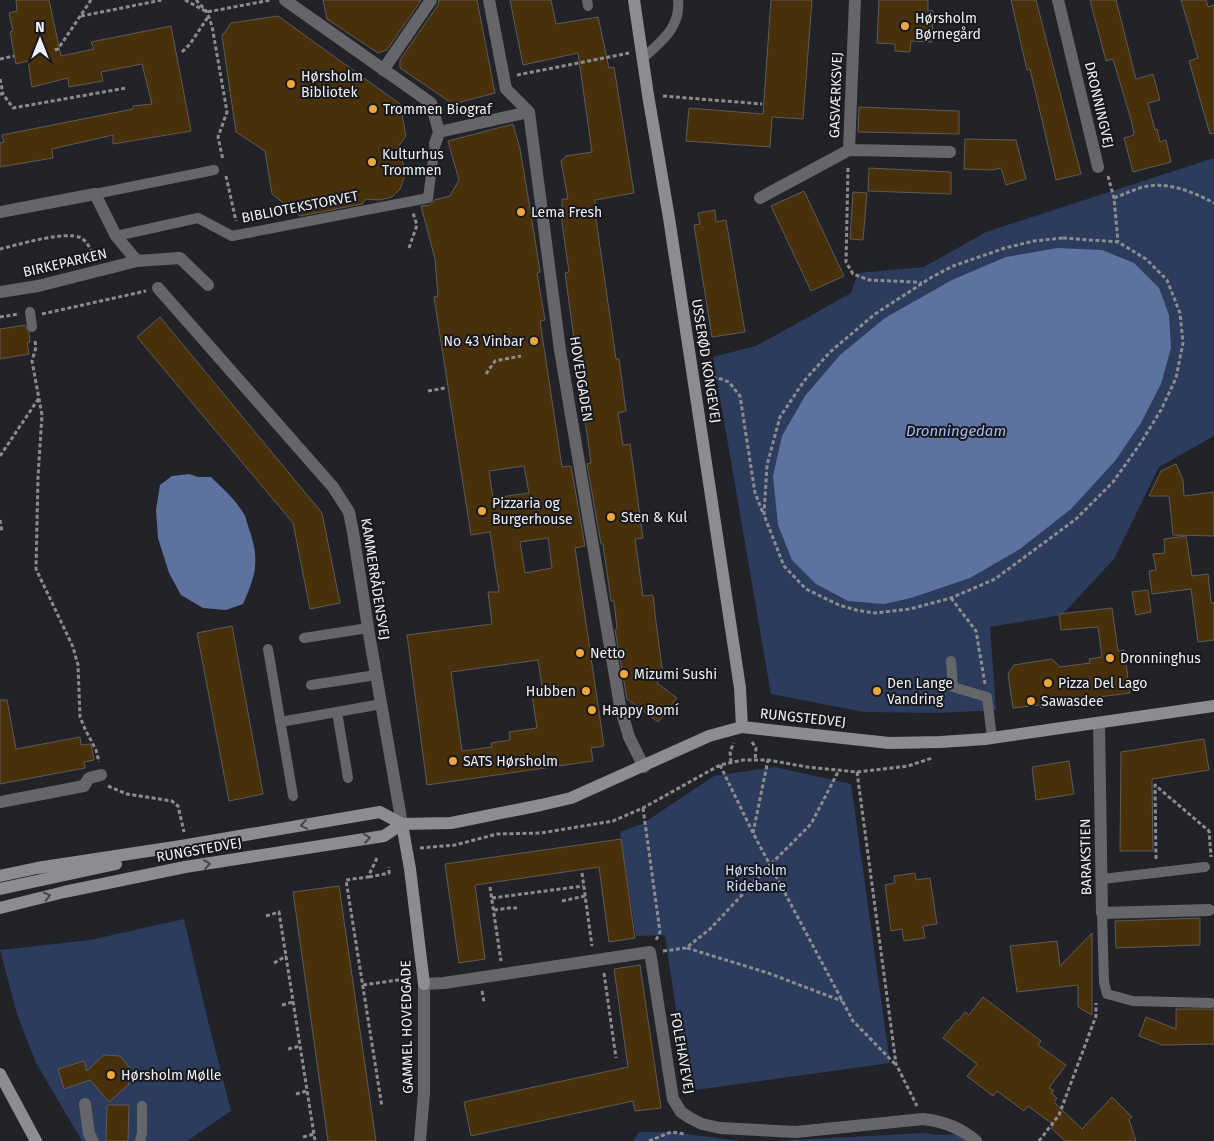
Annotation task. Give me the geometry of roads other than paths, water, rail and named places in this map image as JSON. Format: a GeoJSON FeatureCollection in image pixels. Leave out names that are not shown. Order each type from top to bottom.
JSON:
{"type":"FeatureCollection","features":[{"type":"Feature","properties":{"kind":"main road","name":"USSERØD KONGEVEJ"},"geometry":{"type":"LineString","coordinates":[[634,0],[740,688],[742,727]]}},
{"type":"Feature","properties":{"kind":"main road","name":"RUNGSTEDVEJ"},"geometry":{"type":"LineString","coordinates":[[0,876],[36,868],[187,845],[380,812],[402,824],[452,823],[541,806],[571,798],[709,736],[742,727],[889,743],[941,742],[992,738],[1214,706]]}},
{"type":"Feature","properties":{"kind":"main road","name":"RUNGSTEDVEJ"},"geometry":{"type":"LineString","coordinates":[[0,908],[64,892],[185,867],[384,836],[402,824]]}},
{"type":"Feature","properties":{"kind":"main road","name":"GAMMEL HOVEDGADE"},"geometry":{"type":"LineString","coordinates":[[402,824],[410,869],[424,984]]}},
{"type":"Feature","properties":{"kind":"main road"},"geometry":{"type":"LineString","coordinates":[[0,889],[118,863],[218,847],[258,833]]}},
{"type":"Feature","properties":{"kind":"main road"},"geometry":{"type":"LineString","coordinates":[[0,1074],[36,1141]]}},
{"type":"Feature","properties":{"kind":"street","name":"BIBLIOTEKSTORVET"},"geometry":{"type":"LineString","coordinates":[[285,0],[431,103],[437,138]]}},
{"type":"Feature","properties":{"kind":"street"},"geometry":{"type":"LineString","coordinates":[[383,70],[431,0]]}},
{"type":"Feature","properties":{"kind":"street"},"geometry":{"type":"LineString","coordinates":[[437,138],[529,112],[506,88],[489,0]]}},
{"type":"Feature","properties":{"kind":"street","name":"GASVÆRKSVEJ"},"geometry":{"type":"LineString","coordinates":[[855,0],[849,150],[950,152]]}},
{"type":"Feature","properties":{"kind":"street","name":"DRONNINGVEJ"},"geometry":{"type":"LineString","coordinates":[[1058,0],[1098,167]]}},
{"type":"Feature","properties":{"kind":"street","name":"HOVEDGADEN"},"geometry":{"type":"LineString","coordinates":[[529,112],[560,350],[620,706],[628,737],[644,766]]}},
{"type":"Feature","properties":{"kind":"street"},"geometry":{"type":"LineString","coordinates":[[760,198],[849,150]]}},
{"type":"Feature","properties":{"kind":"street"},"geometry":{"type":"LineString","coordinates":[[0,212],[95,194],[116,236],[137,261],[180,258],[208,286]]}},
{"type":"Feature","properties":{"kind":"street","name":"BIRKEPARKEN"},"geometry":{"type":"LineString","coordinates":[[0,292],[38,286],[137,261]]}},
{"type":"Feature","properties":{"kind":"street","name":"KAMMERRÅDENSVEJ"},"geometry":{"type":"LineString","coordinates":[[158,288],[303,452],[338,495],[349,512],[354,532],[368,628],[402,824]]}},
{"type":"Feature","properties":{"kind":"street","name":"BARAKSTIEN"},"geometry":{"type":"LineString","coordinates":[[1099,723],[1102,914],[1210,910]]}},
{"type":"Feature","properties":{"kind":"street"},"geometry":{"type":"LineString","coordinates":[[0,802],[84,786],[89,778],[101,774]]}},
{"type":"Feature","properties":{"kind":"street","name":"FOLEHAVEVEJ"},"geometry":{"type":"LineString","coordinates":[[424,984],[444,983],[650,952],[673,1098],[681,1112],[690,1118],[702,1124],[720,1128],[798,1137],[923,1119],[941,1121],[976,1141]]}},
{"type":"Feature","properties":{"kind":"street","name":"GAMMEL HOVEDGADE"},"geometry":{"type":"LineString","coordinates":[[420,1141],[424,1093],[424,984]]}},
{"type":"Feature","properties":{"kind":"street"},"geometry":{"type":"LineString","coordinates":[[84,1104],[89,1134],[93,1141]]}},
{"type":"Feature","properties":{"kind":"lane"},"geometry":{"type":"LineString","coordinates":[[642,54],[662,41],[674,26],[679,7],[678,0]]}},
{"type":"Feature","properties":{"kind":"lane","name":"BIBLIOTEKSTORVET"},"geometry":{"type":"LineString","coordinates":[[116,236],[198,218],[232,236],[428,198],[437,138]]}},
{"type":"Feature","properties":{"kind":"lane"},"geometry":{"type":"LineString","coordinates":[[95,194],[219,168]]}},
{"type":"Feature","properties":{"kind":"lane"},"geometry":{"type":"LineString","coordinates":[[30,312],[32,327]]}},
{"type":"Feature","properties":{"kind":"lane"},"geometry":{"type":"LineString","coordinates":[[304,638],[368,628]]}},
{"type":"Feature","properties":{"kind":"lane"},"geometry":{"type":"LineString","coordinates":[[268,649],[293,796]]}},
{"type":"Feature","properties":{"kind":"lane"},"geometry":{"type":"LineString","coordinates":[[951,661],[953,687],[987,697],[992,738]]}},
{"type":"Feature","properties":{"kind":"lane"},"geometry":{"type":"LineString","coordinates":[[311,685],[376,675]]}},
{"type":"Feature","properties":{"kind":"lane"},"geometry":{"type":"LineString","coordinates":[[280,722],[382,704]]}},
{"type":"Feature","properties":{"kind":"lane"},"geometry":{"type":"LineString","coordinates":[[337,712],[348,778]]}},
{"type":"Feature","properties":{"kind":"lane"},"geometry":{"type":"LineString","coordinates":[[1102,879],[1205,867]]}},
{"type":"Feature","properties":{"kind":"lane"},"geometry":{"type":"LineString","coordinates":[[1102,914],[1104,982],[1107,994],[1133,1001],[1212,1003]]}},
{"type":"Feature","properties":{"kind":"lane"},"geometry":{"type":"LineString","coordinates":[[140,1141],[142,1133],[142,1106]]}},
{"type":"Feature","properties":{"kind":"water","name":"Dronningedam"},"geometry":{"type":"Polygon","coordinates":[[[1057,248],[1102,250],[1134,263],[1159,288],[1169,315],[1171,348],[1161,384],[1141,423],[1115,461],[1071,509],[1020,549],[970,578],[911,598],[884,604],[848,601],[816,584],[792,560],[778,525],[773,476],[782,436],[805,396],[840,355],[885,318],[952,280],[1006,257],[1057,248]]]}},
{"type":"Feature","properties":{"kind":"water"},"geometry":{"type":"Polygon","coordinates":[[[189,474],[198,477],[211,477],[228,493],[244,515],[255,550],[254,576],[243,604],[226,610],[203,608],[181,595],[169,573],[158,538],[156,510],[160,485],[172,476],[189,474]]]}},
{"type":"Feature","properties":{"kind":"place","name":"Hørsholm Børnegård"},"geometry":{"type":"Point","coordinates":[905,26]}},
{"type":"Feature","properties":{"kind":"place","name":"Hørsholm Bibliotek"},"geometry":{"type":"Point","coordinates":[291,84]}},
{"type":"Feature","properties":{"kind":"place","name":"Trommen Biograf"},"geometry":{"type":"Point","coordinates":[373,109]}},
{"type":"Feature","properties":{"kind":"place","name":"Kulturhus Trommen"},"geometry":{"type":"Point","coordinates":[372,162]}},
{"type":"Feature","properties":{"kind":"place","name":"Lema Fresh"},"geometry":{"type":"Point","coordinates":[521,212]}},
{"type":"Feature","properties":{"kind":"place","name":"No 43 Vinbar"},"geometry":{"type":"Point","coordinates":[534,341]}},
{"type":"Feature","properties":{"kind":"place","name":"Pizzaria og Burgerhouse"},"geometry":{"type":"Point","coordinates":[482,511]}},
{"type":"Feature","properties":{"kind":"place","name":"Sten & Kul"},"geometry":{"type":"Point","coordinates":[611,517]}},
{"type":"Feature","properties":{"kind":"place","name":"Netto"},"geometry":{"type":"Point","coordinates":[580,653]}},
{"type":"Feature","properties":{"kind":"place","name":"Dronninghus"},"geometry":{"type":"Point","coordinates":[1110,658]}},
{"type":"Feature","properties":{"kind":"place","name":"Mizumi Sushi"},"geometry":{"type":"Point","coordinates":[624,674]}},
{"type":"Feature","properties":{"kind":"place","name":"Pizza Del Lago"},"geometry":{"type":"Point","coordinates":[1048,683]}},
{"type":"Feature","properties":{"kind":"place","name":"Hubben"},"geometry":{"type":"Point","coordinates":[586,691]}},
{"type":"Feature","properties":{"kind":"place","name":"Den Lange Vandring"},"geometry":{"type":"Point","coordinates":[877,691]}},
{"type":"Feature","properties":{"kind":"place","name":"Sawasdee"},"geometry":{"type":"Point","coordinates":[1031,701]}},
{"type":"Feature","properties":{"kind":"place","name":"Happy Bomí"},"geometry":{"type":"Point","coordinates":[592,710]}},
{"type":"Feature","properties":{"kind":"place","name":"SATS Hørsholm"},"geometry":{"type":"Point","coordinates":[453,761]}},
{"type":"Feature","properties":{"kind":"place","name":"Hørsholm Mølle"},"geometry":{"type":"Point","coordinates":[111,1075]}},
{"type":"Feature","properties":{"kind":"park label","name":"Hørsholm Ridebane"},"geometry":{"type":"Point","coordinates":[756,878]}}]}
